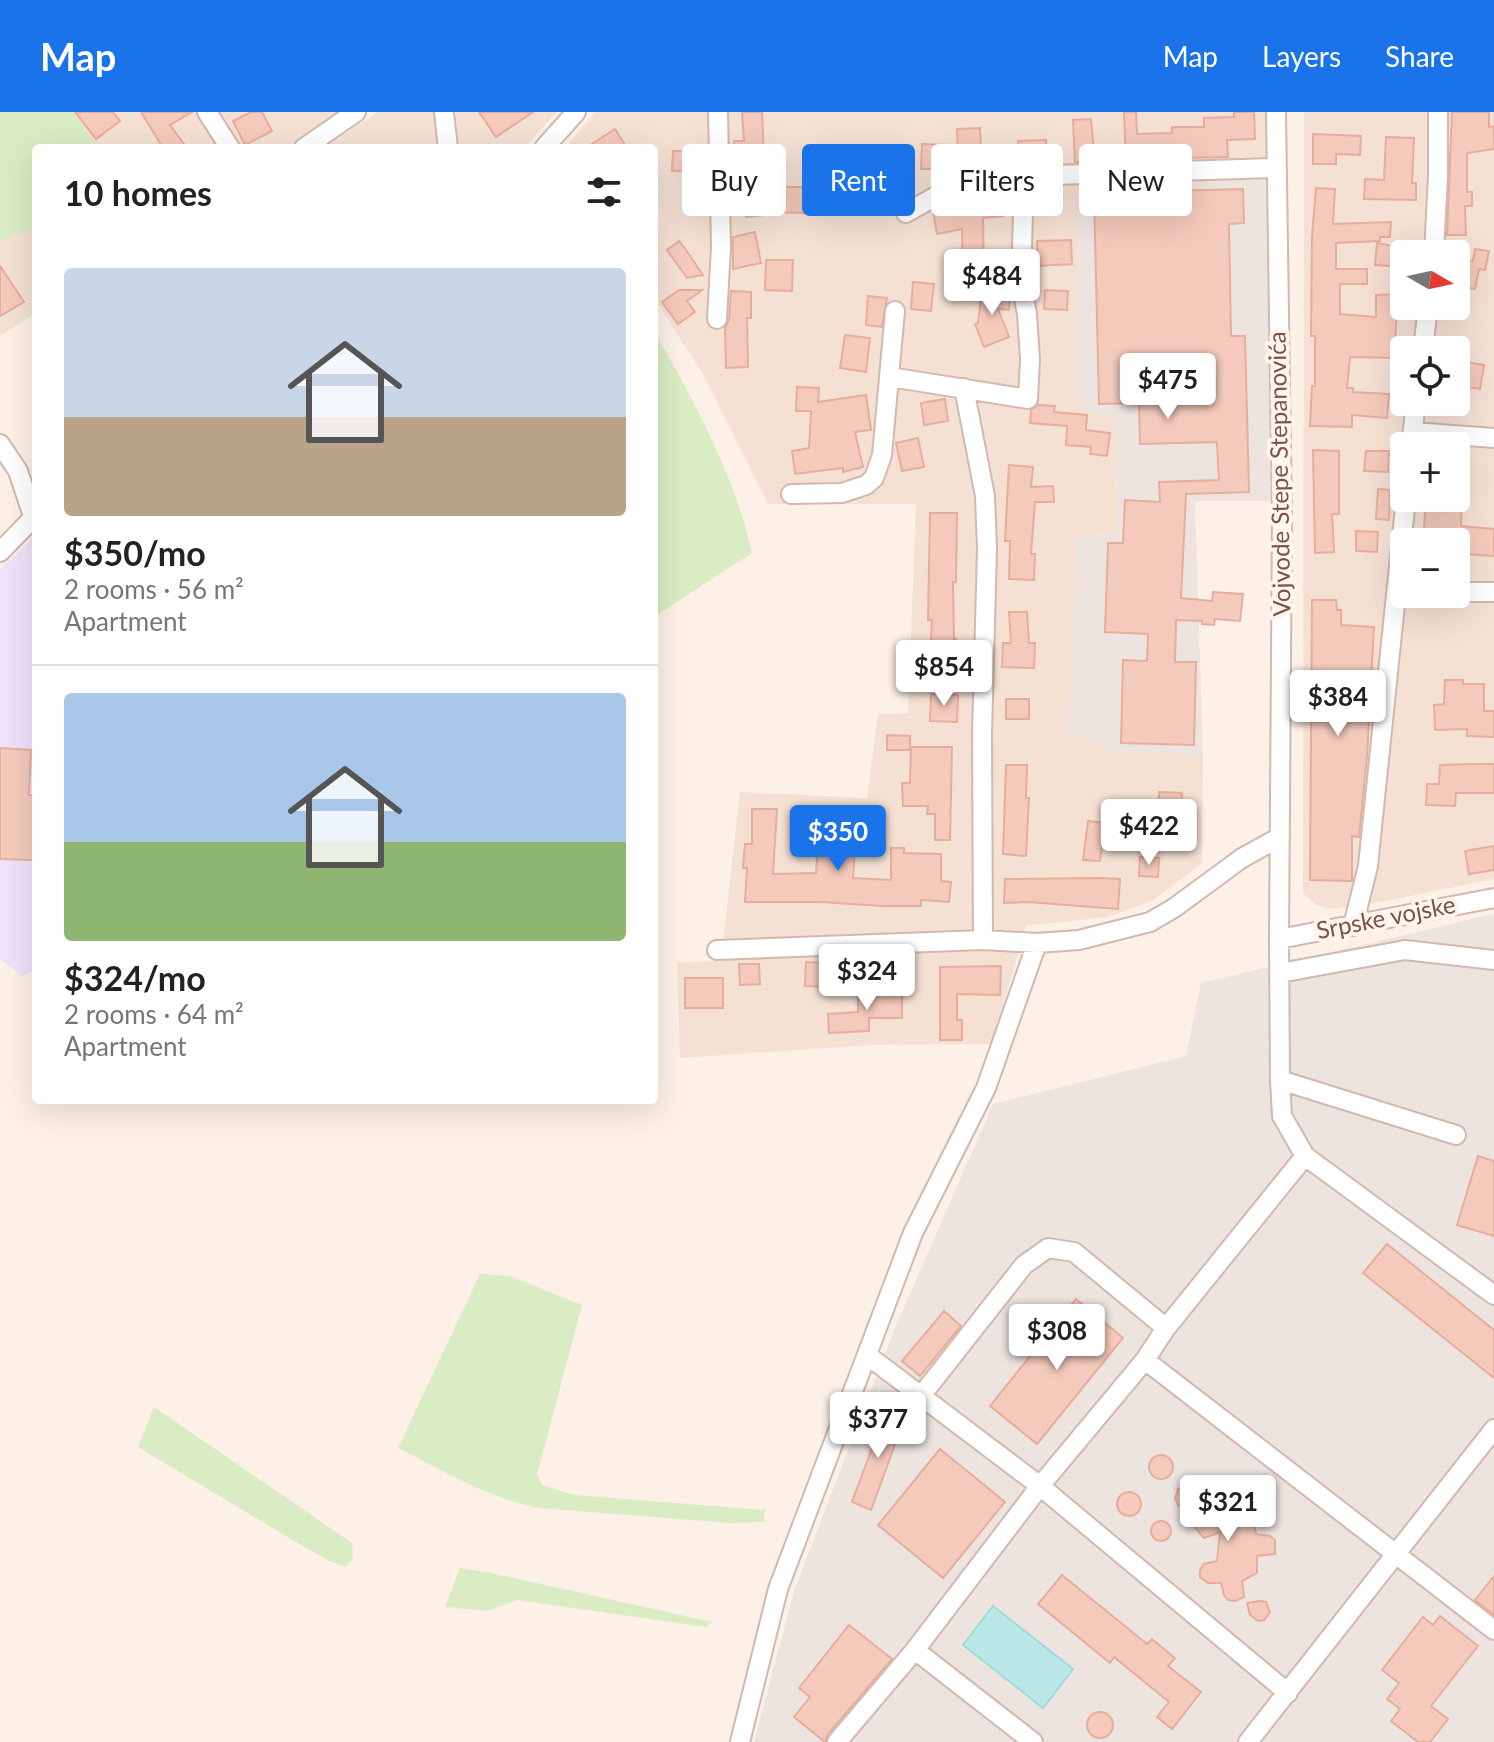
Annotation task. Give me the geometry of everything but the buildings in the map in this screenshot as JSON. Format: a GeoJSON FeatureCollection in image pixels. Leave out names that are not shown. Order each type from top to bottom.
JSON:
{"type":"FeatureCollection","features":[{"type":"Feature","properties":{"kind":"street"},"geometry":{"type":"LineString","coordinates":[[207,112],[227,144]]}},
{"type":"Feature","properties":{"kind":"street"},"geometry":{"type":"LineString","coordinates":[[310,144],[356,112]]}},
{"type":"Feature","properties":{"kind":"street"},"geometry":{"type":"LineString","coordinates":[[444,112],[448,144]]}},
{"type":"Feature","properties":{"kind":"street"},"geometry":{"type":"LineString","coordinates":[[548,144],[576,112]]}},
{"type":"Feature","properties":{"kind":"street"},"geometry":{"type":"LineString","coordinates":[[717,319],[721,247],[718,112]]}},
{"type":"Feature","properties":{"kind":"street","name":"Vojvode Stepe Stepanovića"},"geometry":{"type":"LineString","coordinates":[[1276,112],[1282,519],[1280,1080],[1282,1116],[1305,1156]]}},
{"type":"Feature","properties":{"kind":"street"},"geometry":{"type":"LineString","coordinates":[[1435,240],[1438,112]]}},
{"type":"Feature","properties":{"kind":"street"},"geometry":{"type":"LineString","coordinates":[[1063,175],[1275,168]]}},
{"type":"Feature","properties":{"kind":"street"},"geometry":{"type":"LineString","coordinates":[[890,377],[1028,399],[1030,359],[1021,284],[1023,216]]}},
{"type":"Feature","properties":{"kind":"street"},"geometry":{"type":"LineString","coordinates":[[791,494],[842,493],[866,485],[874,478],[882,455],[895,311]]}},
{"type":"Feature","properties":{"kind":"street"},"geometry":{"type":"LineString","coordinates":[[964,388],[985,496],[987,549],[982,734],[983,940]]}},
{"type":"Feature","properties":{"kind":"street"},"geometry":{"type":"LineString","coordinates":[[1470,438],[1494,438]]}},
{"type":"Feature","properties":{"kind":"street"},"geometry":{"type":"LineString","coordinates":[[0,444],[18,471],[32,508]]}},
{"type":"Feature","properties":{"kind":"street"},"geometry":{"type":"LineString","coordinates":[[0,552],[32,519]]}},
{"type":"Feature","properties":{"kind":"street"},"geometry":{"type":"LineString","coordinates":[[1470,592],[1494,592]]}},
{"type":"Feature","properties":{"kind":"street"},"geometry":{"type":"LineString","coordinates":[[1353,926],[1368,866],[1398,608]]}},
{"type":"Feature","properties":{"kind":"street"},"geometry":{"type":"LineString","coordinates":[[717,950],[983,940],[1037,943],[1079,940],[1150,922],[1242,858],[1280,837]]}},
{"type":"Feature","properties":{"kind":"street","name":"Srpske vojske"},"geometry":{"type":"LineString","coordinates":[[1279,939],[1494,898]]}},
{"type":"Feature","properties":{"kind":"street"},"geometry":{"type":"LineString","coordinates":[[740,1742],[778,1589],[913,1233],[986,1088],[1037,943]]}},
{"type":"Feature","properties":{"kind":"street"},"geometry":{"type":"LineString","coordinates":[[1280,973],[1405,950],[1494,960]]}},
{"type":"Feature","properties":{"kind":"street"},"geometry":{"type":"LineString","coordinates":[[1280,1080],[1456,1135]]}},
{"type":"Feature","properties":{"kind":"street"},"geometry":{"type":"LineString","coordinates":[[837,1742],[915,1650],[1040,1486],[1145,1360],[1166,1328],[1305,1156],[1494,1295]]}},
{"type":"Feature","properties":{"kind":"street"},"geometry":{"type":"LineString","coordinates":[[921,1396],[1024,1265],[1048,1248],[1074,1252],[1166,1328]]}},
{"type":"Feature","properties":{"kind":"street"},"geometry":{"type":"LineString","coordinates":[[867,1355],[1040,1486],[1288,1693]]}},
{"type":"Feature","properties":{"kind":"street"},"geometry":{"type":"LineString","coordinates":[[1145,1360],[1494,1630]]}},
{"type":"Feature","properties":{"kind":"street"},"geometry":{"type":"LineString","coordinates":[[1248,1742],[1494,1429]]}},
{"type":"Feature","properties":{"kind":"street"},"geometry":{"type":"LineString","coordinates":[[915,1650],[1033,1742]]}},
{"type":"Feature","properties":{"kind":"shaded area"},"geometry":{"type":"Polygon","coordinates":[[[0,112],[342,112],[294,144],[32,144],[32,316],[0,336],[0,112]]]}},
{"type":"Feature","properties":{"kind":"shaded area"},"geometry":{"type":"Polygon","coordinates":[[[378,112],[439,112],[442,144],[329,144],[378,112]]]}},
{"type":"Feature","properties":{"kind":"shaded area"},"geometry":{"type":"Polygon","coordinates":[[[456,112],[557,112],[528,144],[457,144],[456,112]]]}},
{"type":"Feature","properties":{"kind":"shaded area"},"geometry":{"type":"Polygon","coordinates":[[[595,112],[1268,112],[1268,161],[1192,164],[1192,144],[1079,144],[1079,409],[1117,417],[1116,534],[1078,535],[1068,738],[1099,739],[1108,750],[1203,756],[1202,863],[1152,901],[1108,917],[1026,926],[992,1044],[873,1045],[680,1058],[677,963],[721,960],[740,792],[867,798],[878,714],[908,713],[916,504],[768,504],[702,372],[658,304],[658,144],[568,144],[595,112]]]}},
{"type":"Feature","properties":{"kind":"shaded area"},"geometry":{"type":"Polygon","coordinates":[[[1304,112],[1494,112],[1494,879],[1380,902],[1332,909],[1316,905],[1303,893],[1304,112]]]}},
{"type":"Feature","properties":{"kind":"shaded area"},"geometry":{"type":"Polygon","coordinates":[[[1269,179],[1270,501],[1195,501],[1203,756],[1107,750],[1099,739],[1068,738],[1077,535],[1116,534],[1117,417],[1079,410],[1078,184],[1079,216],[1192,216],[1192,181],[1269,179]]]}},
{"type":"Feature","properties":{"kind":"shaded area"},"geometry":{"type":"Polygon","coordinates":[[[32,539],[32,971],[22,976],[0,959],[0,570],[32,539]]]}},
{"type":"Feature","properties":{"kind":"shaded area"},"geometry":{"type":"Polygon","coordinates":[[[1494,914],[1494,1742],[754,1742],[794,1591],[895,1328],[993,1104],[1186,1056],[1201,983],[1494,914]]]}},
{"type":"Feature","properties":{"kind":"green space"},"geometry":{"type":"Polygon","coordinates":[[[0,112],[73,112],[95,144],[32,144],[32,230],[0,240],[0,112]]]}},
{"type":"Feature","properties":{"kind":"green space"},"geometry":{"type":"Polygon","coordinates":[[[658,338],[724,466],[752,553],[658,614],[658,338]]]}},
{"type":"Feature","properties":{"kind":"green space"},"geometry":{"type":"Polygon","coordinates":[[[480,1274],[510,1276],[582,1305],[537,1475],[542,1485],[574,1495],[765,1510],[764,1522],[730,1523],[539,1508],[484,1491],[398,1448],[480,1274]]]}},
{"type":"Feature","properties":{"kind":"green space"},"geometry":{"type":"Polygon","coordinates":[[[154,1407],[352,1543],[353,1558],[346,1567],[329,1561],[138,1447],[154,1407]]]}},
{"type":"Feature","properties":{"kind":"green space"},"geometry":{"type":"Polygon","coordinates":[[[460,1568],[712,1622],[706,1627],[517,1600],[487,1611],[445,1607],[460,1568]]]}},
{"type":"Feature","properties":{"kind":"water"},"geometry":{"type":"Polygon","coordinates":[[[993,1606],[1073,1669],[1043,1708],[963,1645],[993,1606]]]}}]}
